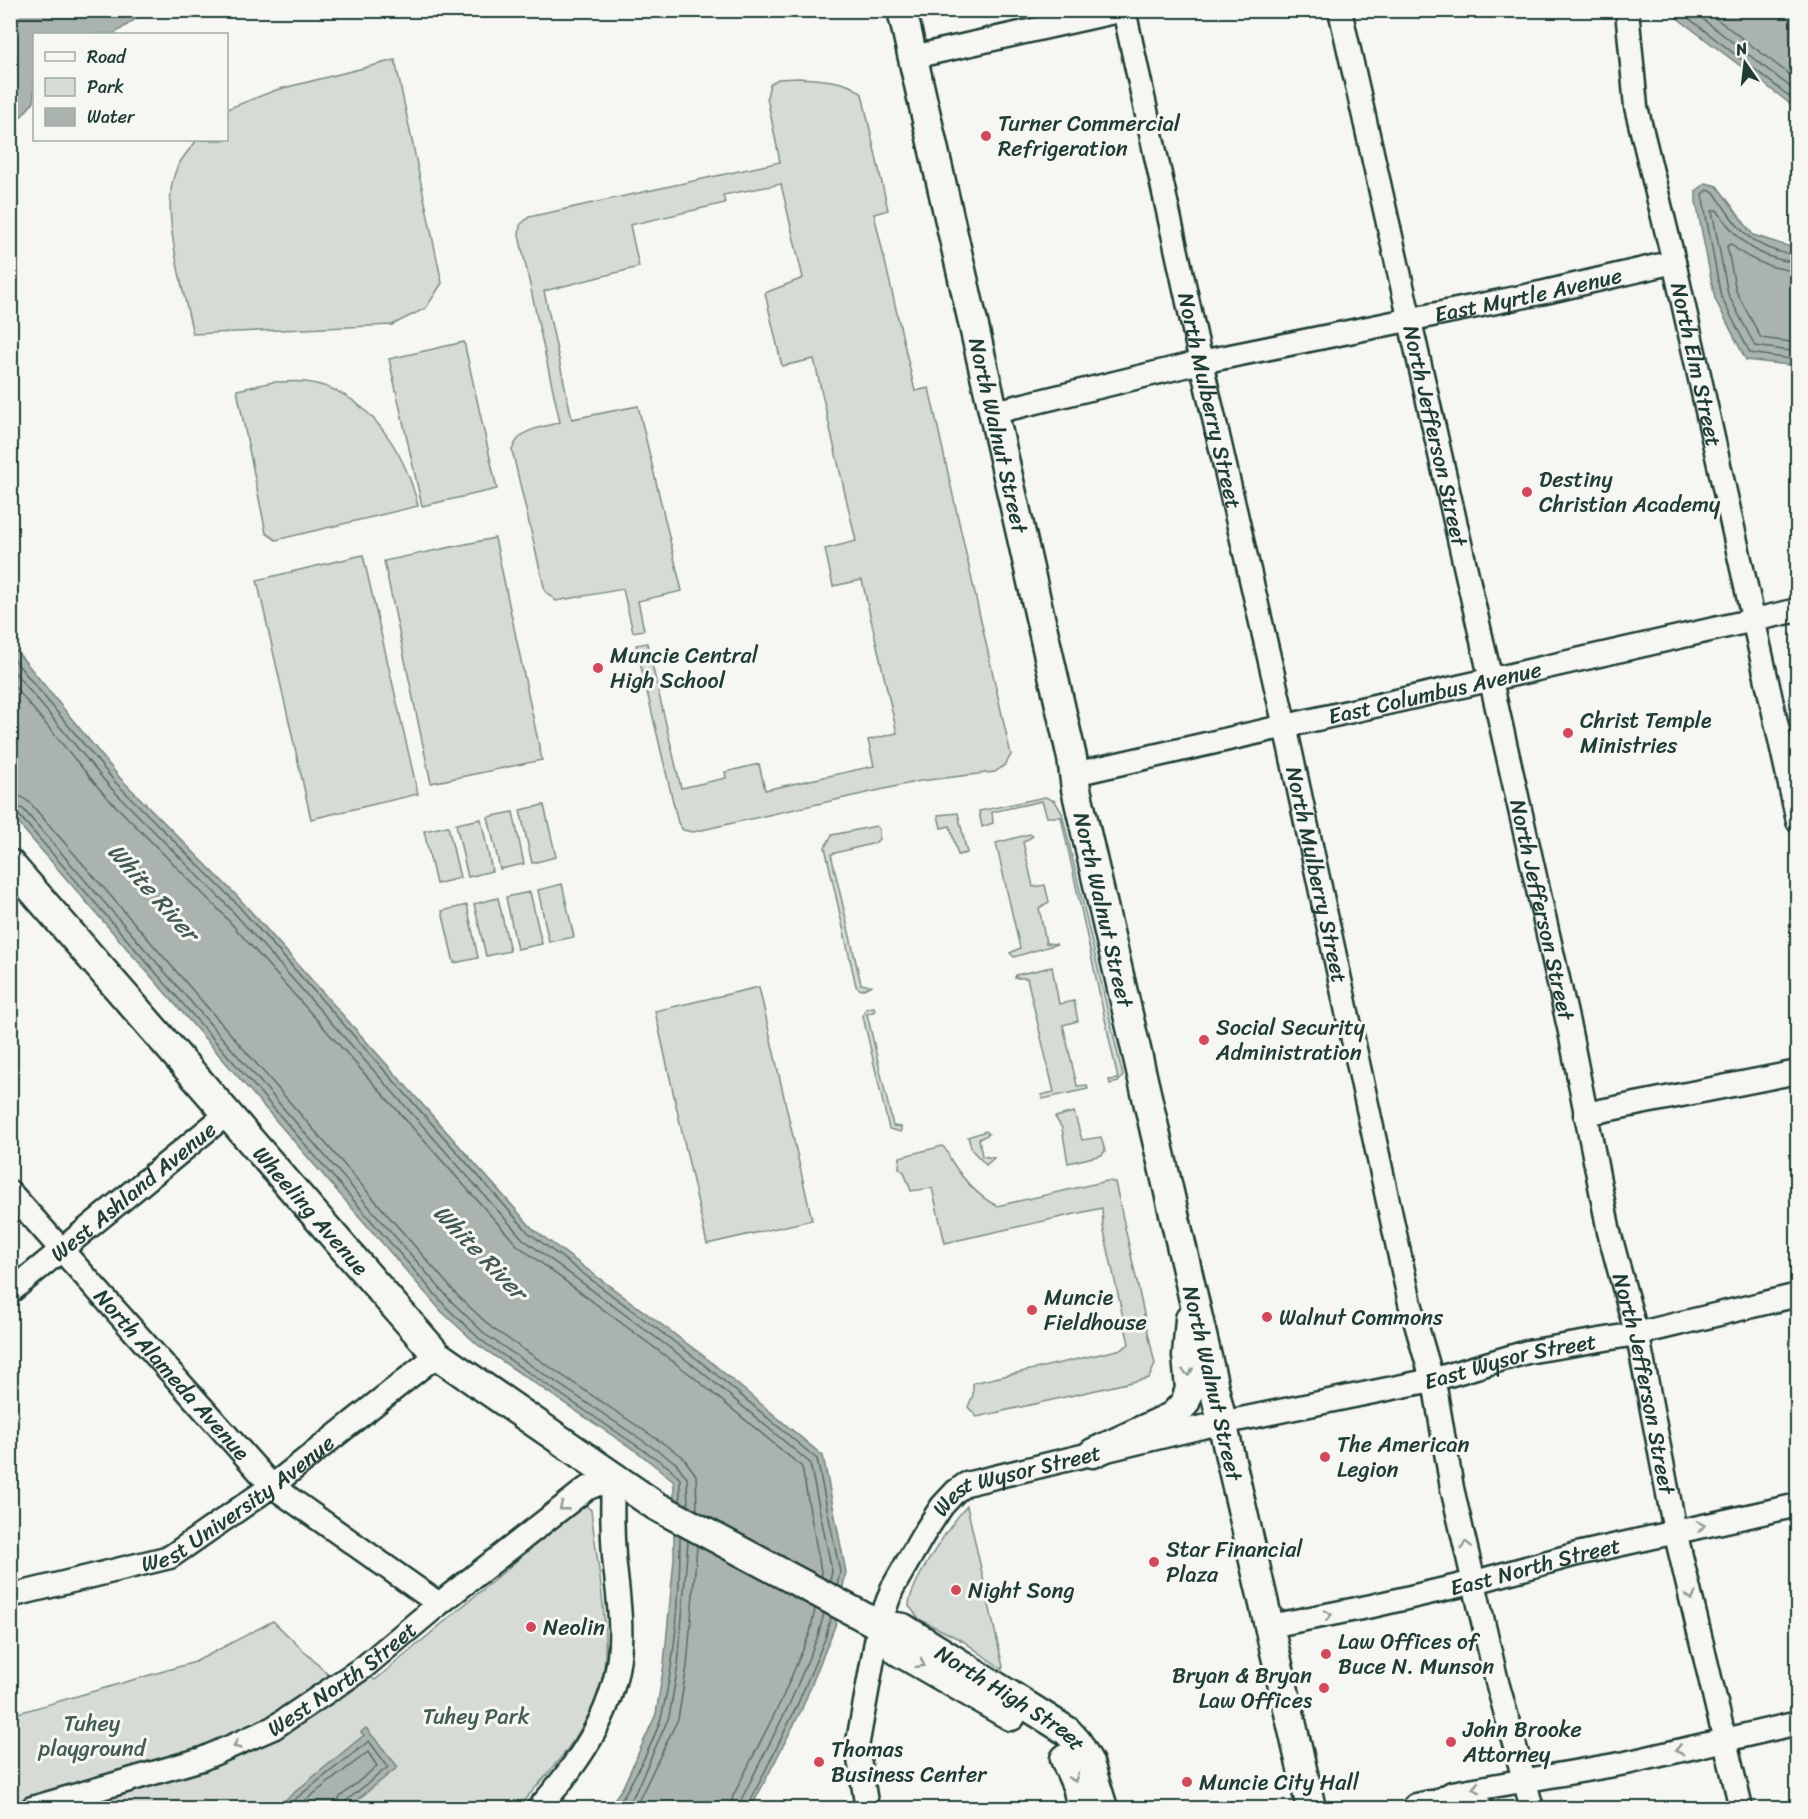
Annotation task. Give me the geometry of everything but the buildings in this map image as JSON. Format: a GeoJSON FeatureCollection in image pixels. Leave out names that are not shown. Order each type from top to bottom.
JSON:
{"type":"FeatureCollection","features":[{"type":"Feature","properties":{"kind":"main road","name":"North Walnut Street"},"geometry":{"type":"LineString","coordinates":[[902,10],[1311,1809]]}},
{"type":"Feature","properties":{"kind":"main road","name":"Wheeling Avenue"},"geometry":{"type":"LineString","coordinates":[[10,864],[437,1355],[656,1506],[753,1558]]}},
{"type":"Feature","properties":{"kind":"main road"},"geometry":{"type":"LineString","coordinates":[[1093,1452],[1173,1416],[1185,1403],[1190,1389],[1187,1356],[1193,1293]]}},
{"type":"Feature","properties":{"kind":"main road","name":"North High Street"},"geometry":{"type":"LineString","coordinates":[[753,1558],[879,1625],[903,1628],[1067,1731],[1077,1742],[1089,1763],[1103,1809]]}},
{"type":"Feature","properties":{"kind":"main road","name":"North High Street"},"geometry":{"type":"LineString","coordinates":[[879,1625],[898,1651],[1050,1741],[1063,1755],[1071,1769],[1082,1809]]}},
{"type":"Feature","properties":{"kind":"main road"},"geometry":{"type":"LineString","coordinates":[[1424,1807],[1478,1809]]}},
{"type":"Feature","properties":{"kind":"street"},"geometry":{"type":"LineString","coordinates":[[913,57],[1124,10]]}},
{"type":"Feature","properties":{"kind":"street","name":"North Mulberry Street"},"geometry":{"type":"LineString","coordinates":[[1124,10],[1201,362],[1285,725],[1407,1292],[1432,1380],[1452,1488],[1497,1682],[1532,1809]]}},
{"type":"Feature","properties":{"kind":"street","name":"North Jefferson Street"},"geometry":{"type":"LineString","coordinates":[[1340,10],[1570,1032],[1609,1232],[1636,1334],[1675,1531],[1741,1809]]}},
{"type":"Feature","properties":{"kind":"street","name":"North Elm Street"},"geometry":{"type":"LineString","coordinates":[[1627,12],[1636,107],[1674,262],[1797,821]]}},
{"type":"Feature","properties":{"kind":"street","name":"East Myrtle Avenue"},"geometry":{"type":"LineString","coordinates":[[995,412],[1201,362],[1545,292],[1674,262]]}},
{"type":"Feature","properties":{"kind":"street","name":"East Columbus Avenue"},"geometry":{"type":"LineString","coordinates":[[1074,774],[1797,610]]}},
{"type":"Feature","properties":{"kind":"street"},"geometry":{"type":"LineString","coordinates":[[1585,1114],[1797,1072]]}},
{"type":"Feature","properties":{"kind":"street","name":"West Ashland Avenue"},"geometry":{"type":"LineString","coordinates":[[10,1292],[228,1113]]}},
{"type":"Feature","properties":{"kind":"street","name":"North Alameda Avenue"},"geometry":{"type":"LineString","coordinates":[[10,1192],[272,1486],[439,1604]]}},
{"type":"Feature","properties":{"kind":"street","name":"East Wysor Street"},"geometry":{"type":"LineString","coordinates":[[1222,1423],[1432,1380],[1527,1352],[1636,1334],[1797,1295]]}},
{"type":"Feature","properties":{"kind":"street","name":"West University Avenue"},"geometry":{"type":"LineString","coordinates":[[10,1596],[170,1557],[272,1486],[437,1355]]}},
{"type":"Feature","properties":{"kind":"street","name":"West Wysor Street"},"geometry":{"type":"LineString","coordinates":[[867,1809],[857,1747],[879,1625],[892,1589],[923,1535],[956,1491],[980,1478],[1222,1423]]}},
{"type":"Feature","properties":{"kind":"street"},"geometry":{"type":"LineString","coordinates":[[539,1809],[570,1771],[594,1735],[615,1676],[620,1637],[612,1517],[613,1478]]}},
{"type":"Feature","properties":{"kind":"street","name":"West North Street"},"geometry":{"type":"LineString","coordinates":[[32,1809],[202,1759],[273,1728],[364,1667],[439,1604],[586,1489],[613,1478]]}},
{"type":"Feature","properties":{"kind":"street","name":"East North Street"},"geometry":{"type":"LineString","coordinates":[[1270,1626],[1372,1606],[1475,1582],[1577,1554],[1797,1505]]}},
{"type":"Feature","properties":{"kind":"street"},"geometry":{"type":"LineString","coordinates":[[1424,1807],[1452,1793],[1626,1762],[1797,1723]]}},
{"type":"Feature","properties":{"kind":"green space"},"geometry":{"type":"Polygon","coordinates":[[[395,60],[442,283],[426,308],[392,325],[193,334],[179,274],[172,228],[171,187],[176,170],[196,141],[228,141],[228,109],[276,90],[395,60]]]}},
{"type":"Feature","properties":{"kind":"green space"},"geometry":{"type":"Polygon","coordinates":[[[799,78],[849,85],[862,94],[888,210],[874,214],[915,391],[929,388],[1011,755],[1005,765],[995,772],[920,781],[693,832],[683,830],[678,823],[636,645],[647,643],[681,788],[726,778],[725,772],[759,764],[765,790],[874,766],[868,740],[897,733],[862,580],[833,586],[825,549],[856,541],[814,359],[782,366],[765,293],[803,278],[781,184],[723,195],[725,203],[630,225],[639,267],[544,291],[572,419],[638,406],[682,591],[638,601],[644,630],[633,632],[623,589],[556,601],[545,591],[512,450],[525,433],[560,422],[519,235],[520,225],[529,217],[780,162],[767,97],[770,84],[778,79],[799,78]]]}},
{"type":"Feature","properties":{"kind":"green space"},"geometry":{"type":"Polygon","coordinates":[[[464,342],[497,489],[422,506],[389,359],[464,342]]]}},
{"type":"Feature","properties":{"kind":"green space"},"geometry":{"type":"Polygon","coordinates":[[[273,382],[306,382],[328,387],[365,410],[393,445],[404,465],[418,506],[276,540],[266,533],[237,390],[273,382]]]}},
{"type":"Feature","properties":{"kind":"green space"},"geometry":{"type":"Polygon","coordinates":[[[495,538],[542,760],[431,783],[384,561],[495,538]]]}},
{"type":"Feature","properties":{"kind":"green space"},"geometry":{"type":"Polygon","coordinates":[[[363,555],[418,794],[311,819],[257,580],[363,555]]]}},
{"type":"Feature","properties":{"kind":"green space"},"geometry":{"type":"Polygon","coordinates":[[[1045,797],[1055,801],[1062,813],[1123,1076],[1118,1082],[1110,1084],[1109,1080],[1118,1079],[1061,817],[1047,817],[1042,801],[992,812],[993,823],[982,827],[979,811],[1045,797]]]}},
{"type":"Feature","properties":{"kind":"green space"},"geometry":{"type":"Polygon","coordinates":[[[544,805],[556,857],[532,863],[520,810],[544,805]]]}},
{"type":"Feature","properties":{"kind":"green space"},"geometry":{"type":"Polygon","coordinates":[[[513,812],[524,864],[500,869],[488,817],[513,812]]]}},
{"type":"Feature","properties":{"kind":"green space"},"geometry":{"type":"Polygon","coordinates":[[[958,813],[967,853],[958,855],[950,826],[941,828],[938,815],[958,813]]]}},
{"type":"Feature","properties":{"kind":"green space"},"geometry":{"type":"Polygon","coordinates":[[[481,819],[492,871],[468,877],[456,824],[481,819]]]}},
{"type":"Feature","properties":{"kind":"green space"},"geometry":{"type":"Polygon","coordinates":[[[448,826],[460,878],[436,884],[424,831],[448,826]]]}},
{"type":"Feature","properties":{"kind":"green space"},"geometry":{"type":"Polygon","coordinates":[[[876,826],[879,829],[879,839],[875,843],[831,854],[861,984],[871,986],[861,990],[856,986],[825,847],[832,835],[876,826]]]}},
{"type":"Feature","properties":{"kind":"green space"},"geometry":{"type":"Polygon","coordinates":[[[1030,834],[1033,836],[1023,842],[1033,887],[1045,885],[1049,902],[1039,908],[1046,943],[1057,944],[1014,957],[1010,953],[1020,948],[996,843],[1030,834]]]}},
{"type":"Feature","properties":{"kind":"green space"},"geometry":{"type":"Polygon","coordinates":[[[562,884],[574,937],[549,942],[538,890],[562,884]]]}},
{"type":"Feature","properties":{"kind":"green space"},"geometry":{"type":"Polygon","coordinates":[[[530,892],[542,944],[517,949],[506,897],[530,892]]]}},
{"type":"Feature","properties":{"kind":"green space"},"geometry":{"type":"Polygon","coordinates":[[[498,898],[510,951],[486,956],[474,904],[498,898]]]}},
{"type":"Feature","properties":{"kind":"green space"},"geometry":{"type":"Polygon","coordinates":[[[467,905],[478,958],[454,963],[442,911],[467,905]]]}},
{"type":"Feature","properties":{"kind":"green space"},"geometry":{"type":"Polygon","coordinates":[[[1052,967],[1059,1004],[1074,1001],[1078,1021],[1063,1025],[1077,1086],[1087,1085],[1088,1089],[1043,1099],[1041,1095],[1054,1092],[1027,978],[1015,978],[1016,975],[1052,967]]]}},
{"type":"Feature","properties":{"kind":"green space"},"geometry":{"type":"Polygon","coordinates":[[[759,987],[812,1220],[707,1244],[655,1011],[759,987]]]}},
{"type":"Feature","properties":{"kind":"green space"},"geometry":{"type":"Polygon","coordinates":[[[874,1007],[875,1011],[867,1014],[893,1126],[901,1127],[901,1132],[889,1129],[863,1016],[866,1009],[874,1007]]]}},
{"type":"Feature","properties":{"kind":"green space"},"geometry":{"type":"Polygon","coordinates":[[[1074,1112],[1082,1140],[1101,1137],[1105,1151],[1102,1155],[1068,1163],[1062,1128],[1055,1117],[1074,1112]]]}},
{"type":"Feature","properties":{"kind":"green space"},"geometry":{"type":"Polygon","coordinates":[[[986,1131],[989,1134],[979,1139],[982,1156],[994,1158],[986,1165],[972,1150],[968,1137],[986,1131]]]}},
{"type":"Feature","properties":{"kind":"green space"},"geometry":{"type":"Polygon","coordinates":[[[942,1146],[966,1181],[984,1198],[997,1206],[1107,1181],[1115,1182],[1155,1364],[1149,1378],[977,1417],[968,1407],[973,1395],[973,1383],[1122,1349],[1129,1344],[1103,1227],[1102,1208],[945,1243],[932,1188],[911,1191],[904,1172],[899,1168],[900,1157],[942,1146]]]}},
{"type":"Feature","properties":{"kind":"green space","name":"Tuhey Park"},"geometry":{"type":"Polygon","coordinates":[[[584,1504],[591,1510],[602,1598],[605,1645],[601,1684],[577,1735],[555,1766],[517,1808],[11,1808],[11,1715],[195,1662],[273,1621],[348,1694],[371,1677],[375,1680],[584,1504]]]}},
{"type":"Feature","properties":{"kind":"green space"},"geometry":{"type":"Polygon","coordinates":[[[967,1506],[1002,1669],[963,1641],[919,1619],[909,1606],[923,1569],[967,1506]]]}},
{"type":"Feature","properties":{"kind":"water"},"geometry":{"type":"Polygon","coordinates":[[[11,10],[147,10],[115,33],[33,33],[33,103],[11,128],[11,10]]]}},
{"type":"Feature","properties":{"kind":"water"},"geometry":{"type":"Polygon","coordinates":[[[1668,11],[1797,11],[1797,110],[1784,99],[1668,11]]]}},
{"type":"Feature","properties":{"kind":"water"},"geometry":{"type":"Polygon","coordinates":[[[1706,183],[1717,186],[1753,235],[1797,249],[1797,366],[1746,360],[1715,299],[1696,202],[1696,191],[1706,183]]]}},
{"type":"Feature","properties":{"kind":"water","name":"White River"},"geometry":{"type":"Polygon","coordinates":[[[10,643],[120,778],[237,896],[533,1229],[705,1357],[823,1456],[846,1572],[835,1626],[801,1711],[751,1808],[608,1808],[623,1787],[656,1714],[664,1664],[674,1559],[674,1481],[640,1454],[478,1345],[442,1312],[11,815],[10,643]]]}},
{"type":"Feature","properties":{"kind":"water"},"geometry":{"type":"Polygon","coordinates":[[[366,1728],[398,1767],[347,1808],[291,1808],[284,1801],[364,1735],[361,1732],[366,1728]]]}},
{"type":"Feature","properties":{"kind":"place","name":"Turner Commercial Refrigeration"},"geometry":{"type":"Point","coordinates":[986,136]}},
{"type":"Feature","properties":{"kind":"place","name":"Destiny Christian Academy"},"geometry":{"type":"Point","coordinates":[1527,492]}},
{"type":"Feature","properties":{"kind":"place","name":"Muncie Central High School"},"geometry":{"type":"Point","coordinates":[598,668]}},
{"type":"Feature","properties":{"kind":"place","name":"Christ Temple Ministries"},"geometry":{"type":"Point","coordinates":[1568,733]}},
{"type":"Feature","properties":{"kind":"place","name":"Social Security Administration"},"geometry":{"type":"Point","coordinates":[1204,1040]}},
{"type":"Feature","properties":{"kind":"place","name":"Muncie Fieldhouse"},"geometry":{"type":"Point","coordinates":[1032,1310]}},
{"type":"Feature","properties":{"kind":"place","name":"Walnut Commons"},"geometry":{"type":"Point","coordinates":[1267,1317]}},
{"type":"Feature","properties":{"kind":"place","name":"The American Legion"},"geometry":{"type":"Point","coordinates":[1325,1457]}},
{"type":"Feature","properties":{"kind":"place","name":"Star Financial Plaza"},"geometry":{"type":"Point","coordinates":[1154,1562]}},
{"type":"Feature","properties":{"kind":"place","name":"Night Song"},"geometry":{"type":"Point","coordinates":[956,1590]}},
{"type":"Feature","properties":{"kind":"place","name":"Neolin"},"geometry":{"type":"Point","coordinates":[531,1627]}},
{"type":"Feature","properties":{"kind":"place","name":"Law Offices of Buce N. Munson"},"geometry":{"type":"Point","coordinates":[1326,1654]}},
{"type":"Feature","properties":{"kind":"place","name":"Bryan & Bryan Law Offices"},"geometry":{"type":"Point","coordinates":[1324,1688]}},
{"type":"Feature","properties":{"kind":"place","name":"John Brooke Attorney"},"geometry":{"type":"Point","coordinates":[1451,1742]}},
{"type":"Feature","properties":{"kind":"place","name":"Thomas Business Center"},"geometry":{"type":"Point","coordinates":[819,1762]}},
{"type":"Feature","properties":{"kind":"place","name":"Muncie City Hall"},"geometry":{"type":"Point","coordinates":[1187,1782]}},
{"type":"Feature","properties":{"kind":"park label","name":"Tuhey playground"},"geometry":{"type":"Point","coordinates":[92,1736]}}]}
